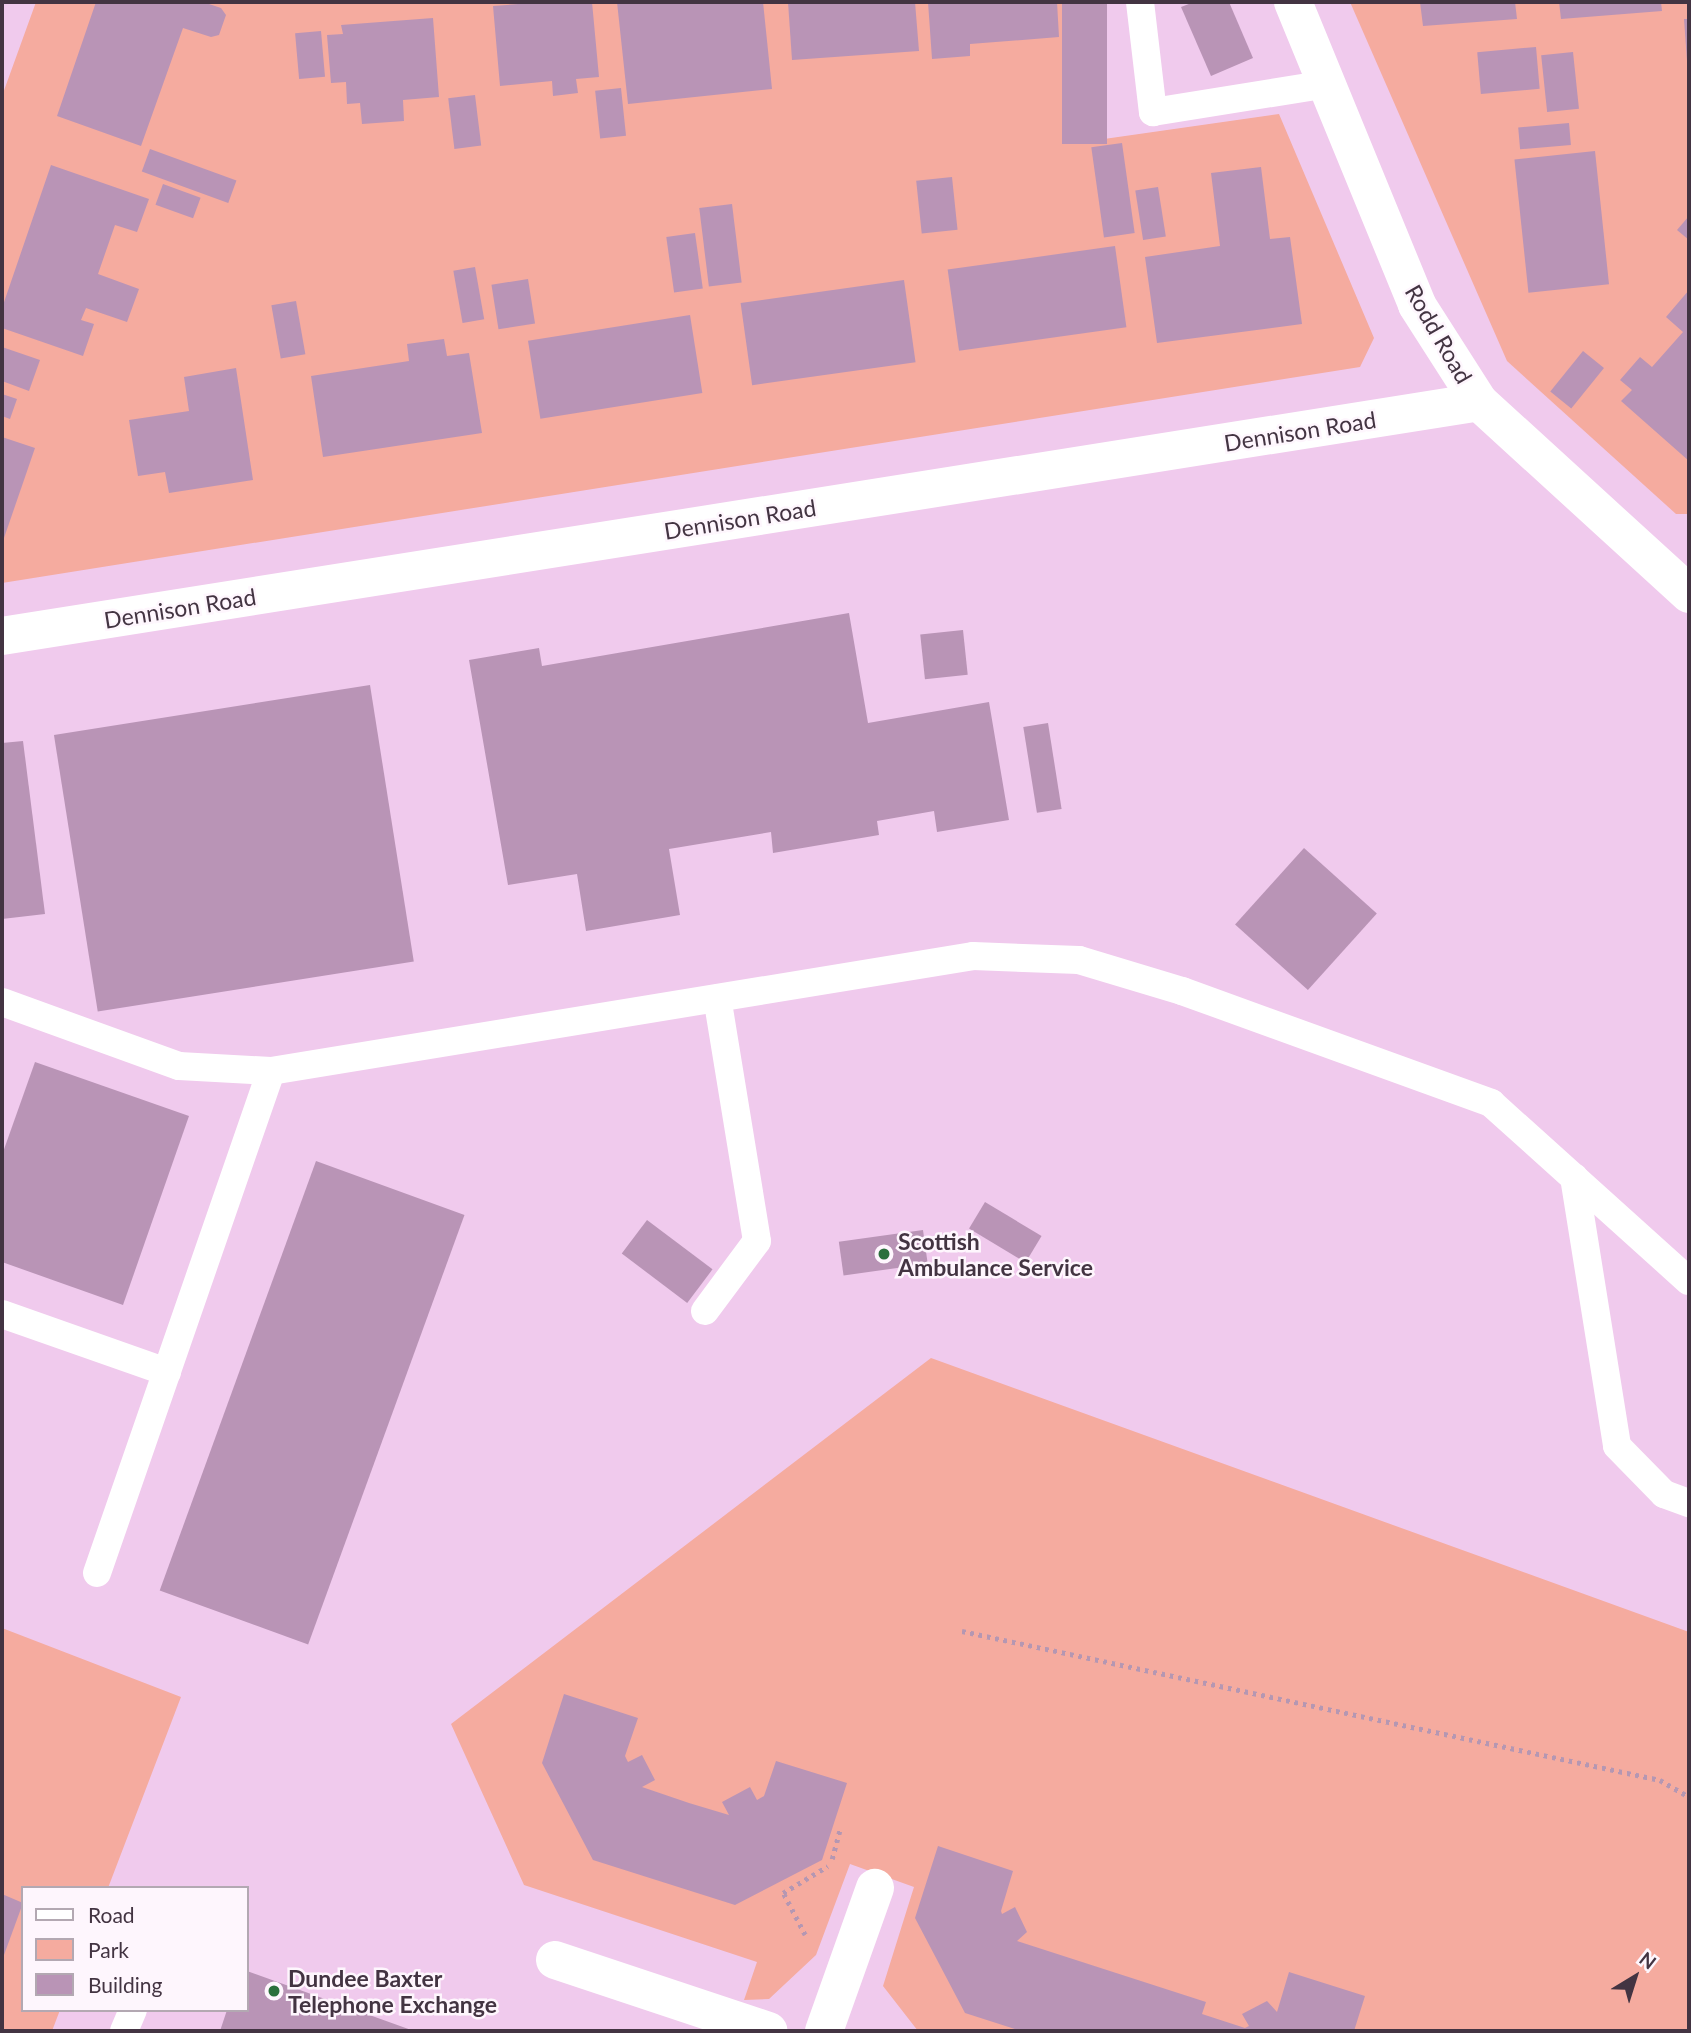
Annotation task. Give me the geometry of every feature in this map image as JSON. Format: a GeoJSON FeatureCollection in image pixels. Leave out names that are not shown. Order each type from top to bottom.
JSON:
{"type":"FeatureCollection","features":[{"type":"Feature","properties":{"kind":"street","name":"Rodd Road"},"geometry":{"type":"LineString","coordinates":[[1293,2],[1417,305],[1479,402],[1689,594]]}},
{"type":"Feature","properties":{"kind":"street","name":"Dennison Road"},"geometry":{"type":"LineString","coordinates":[[2,636],[1479,402]]}},
{"type":"Feature","properties":{"kind":"street"},"geometry":{"type":"LineString","coordinates":[[824,2031],[875,1888]]}},
{"type":"Feature","properties":{"kind":"street"},"geometry":{"type":"LineString","coordinates":[[555,1960],[768,2031]]}},
{"type":"Feature","properties":{"kind":"lane"},"geometry":{"type":"LineString","coordinates":[[1140,2],[1153,112],[1327,84]]}},
{"type":"Feature","properties":{"kind":"lane"},"geometry":{"type":"LineString","coordinates":[[2,1002],[179,1066],[271,1071],[973,956],[1079,960],[1182,991],[1491,1103],[1689,1281]]}},
{"type":"Feature","properties":{"kind":"lane"},"geometry":{"type":"LineString","coordinates":[[705,1311],[757,1241],[717,998]]}},
{"type":"Feature","properties":{"kind":"lane"},"geometry":{"type":"LineString","coordinates":[[97,1573],[271,1071]]}},
{"type":"Feature","properties":{"kind":"lane"},"geometry":{"type":"LineString","coordinates":[[1574,1177],[1617,1447],[1664,1494],[1689,1503]]}},
{"type":"Feature","properties":{"kind":"lane"},"geometry":{"type":"LineString","coordinates":[[2,1314],[167,1371]]}},
{"type":"Feature","properties":{"kind":"lane"},"geometry":{"type":"LineString","coordinates":[[124,2031],[132,2012]]}},
{"type":"Feature","properties":{"kind":"path"},"geometry":{"type":"LineString","coordinates":[[962,1632],[1660,1780],[1689,1797]]}},
{"type":"Feature","properties":{"kind":"green space"},"geometry":{"type":"Polygon","coordinates":[[[36,2],[1062,2],[1076,143],[1279,114],[1374,338],[1360,367],[2,583],[2,96],[36,2]]]}},
{"type":"Feature","properties":{"kind":"green space"},"geometry":{"type":"Polygon","coordinates":[[[1350,2],[1689,2],[1689,514],[1676,514],[1507,361],[1350,2]]]}},
{"type":"Feature","properties":{"kind":"green space"},"geometry":{"type":"Polygon","coordinates":[[[931,1358],[1689,1632],[1689,2031],[918,2031],[883,1986],[914,1887],[850,1864],[816,1955],[769,1999],[744,2000],[757,1962],[524,1885],[451,1724],[931,1358]]]}},
{"type":"Feature","properties":{"kind":"green space"},"geometry":{"type":"Polygon","coordinates":[[[2,1628],[181,1697],[109,1886],[21,1886],[21,2012],[59,2012],[52,2031],[2,2031],[2,1628]]]}},
{"type":"Feature","properties":{"kind":"building"},"geometry":{"type":"Polygon","coordinates":[[[96,2],[203,2],[221,8],[226,15],[219,35],[211,37],[183,28],[141,146],[57,116],[96,2]]]}},
{"type":"Feature","properties":{"kind":"building"},"geometry":{"type":"Polygon","coordinates":[[[592,2],[599,77],[576,79],[578,93],[553,96],[552,81],[500,86],[493,6],[592,2]]]}},
{"type":"Feature","properties":{"kind":"building"},"geometry":{"type":"Polygon","coordinates":[[[617,2],[763,2],[772,89],[628,104],[617,2]]]}},
{"type":"Feature","properties":{"kind":"building"},"geometry":{"type":"Polygon","coordinates":[[[788,2],[915,2],[919,51],[792,60],[788,2]]]}},
{"type":"Feature","properties":{"kind":"building"},"geometry":{"type":"Polygon","coordinates":[[[928,2],[1057,2],[1059,37],[970,44],[970,56],[932,59],[928,2]]]}},
{"type":"Feature","properties":{"kind":"building"},"geometry":{"type":"Polygon","coordinates":[[[1062,2],[1107,2],[1107,144],[1062,144],[1062,2]]]}},
{"type":"Feature","properties":{"kind":"building"},"geometry":{"type":"Polygon","coordinates":[[[1194,2],[1229,2],[1253,58],[1211,76],[1181,7],[1194,2]]]}},
{"type":"Feature","properties":{"kind":"building"},"geometry":{"type":"Polygon","coordinates":[[[1420,2],[1515,2],[1517,19],[1423,26],[1420,2]]]}},
{"type":"Feature","properties":{"kind":"building"},"geometry":{"type":"Polygon","coordinates":[[[1559,2],[1661,2],[1662,11],[1561,19],[1559,2]]]}},
{"type":"Feature","properties":{"kind":"building"},"geometry":{"type":"Polygon","coordinates":[[[433,18],[439,97],[403,100],[404,121],[362,124],[360,103],[347,104],[346,82],[331,83],[327,35],[343,34],[341,25],[433,18]]]}},
{"type":"Feature","properties":{"kind":"building"},"geometry":{"type":"Polygon","coordinates":[[[1684,19],[1689,19],[1689,61],[1687,61],[1684,19]]]}},
{"type":"Feature","properties":{"kind":"building"},"geometry":{"type":"Polygon","coordinates":[[[321,31],[325,77],[299,79],[295,33],[321,31]]]}},
{"type":"Feature","properties":{"kind":"building"},"geometry":{"type":"Polygon","coordinates":[[[1536,47],[1540,89],[1481,94],[1477,52],[1536,47]]]}},
{"type":"Feature","properties":{"kind":"building"},"geometry":{"type":"Polygon","coordinates":[[[1573,52],[1579,109],[1547,112],[1541,55],[1573,52]]]}},
{"type":"Feature","properties":{"kind":"building"},"geometry":{"type":"Polygon","coordinates":[[[621,88],[626,136],[600,138],[595,91],[621,88]]]}},
{"type":"Feature","properties":{"kind":"building"},"geometry":{"type":"Polygon","coordinates":[[[475,95],[481,146],[454,149],[448,98],[475,95]]]}},
{"type":"Feature","properties":{"kind":"building"},"geometry":{"type":"Polygon","coordinates":[[[1569,123],[1571,145],[1520,149],[1518,127],[1569,123]]]}},
{"type":"Feature","properties":{"kind":"building"},"geometry":{"type":"Polygon","coordinates":[[[1122,143],[1135,233],[1104,237],[1091,147],[1122,143]]]}},
{"type":"Feature","properties":{"kind":"building"},"geometry":{"type":"Polygon","coordinates":[[[150,149],[236,180],[228,203],[142,172],[150,149]]]}},
{"type":"Feature","properties":{"kind":"building"},"geometry":{"type":"Polygon","coordinates":[[[1595,151],[1609,284],[1528,293],[1514,159],[1595,151]]]}},
{"type":"Feature","properties":{"kind":"building"},"geometry":{"type":"Polygon","coordinates":[[[51,165],[149,199],[137,232],[115,225],[98,274],[139,289],[127,322],[86,308],[81,320],[94,324],[83,356],[2,328],[2,308],[51,165]]]}},
{"type":"Feature","properties":{"kind":"building"},"geometry":{"type":"Polygon","coordinates":[[[1261,167],[1270,239],[1290,237],[1302,324],[1157,343],[1145,257],[1220,246],[1211,173],[1261,167]]]}},
{"type":"Feature","properties":{"kind":"building"},"geometry":{"type":"Polygon","coordinates":[[[952,177],[958,230],[922,233],[916,181],[952,177]]]}},
{"type":"Feature","properties":{"kind":"building"},"geometry":{"type":"Polygon","coordinates":[[[163,184],[201,198],[193,218],[155,205],[163,184]]]}},
{"type":"Feature","properties":{"kind":"building"},"geometry":{"type":"Polygon","coordinates":[[[1158,187],[1166,236],[1143,240],[1135,191],[1158,187]]]}},
{"type":"Feature","properties":{"kind":"building"},"geometry":{"type":"Polygon","coordinates":[[[732,204],[742,282],[709,286],[699,208],[732,204]]]}},
{"type":"Feature","properties":{"kind":"building"},"geometry":{"type":"Polygon","coordinates":[[[1689,216],[1689,240],[1677,230],[1689,216]]]}},
{"type":"Feature","properties":{"kind":"building"},"geometry":{"type":"Polygon","coordinates":[[[695,233],[703,288],[674,292],[666,237],[695,233]]]}},
{"type":"Feature","properties":{"kind":"building"},"geometry":{"type":"Polygon","coordinates":[[[1115,246],[1126,327],[959,351],[948,270],[1115,246]]]}},
{"type":"Feature","properties":{"kind":"building"},"geometry":{"type":"Polygon","coordinates":[[[475,267],[484,319],[463,323],[453,271],[475,267]]]}},
{"type":"Feature","properties":{"kind":"building"},"geometry":{"type":"Polygon","coordinates":[[[528,279],[535,323],[498,329],[491,285],[528,279]]]}},
{"type":"Feature","properties":{"kind":"building"},"geometry":{"type":"Polygon","coordinates":[[[904,280],[916,362],[752,385],[741,303],[904,280]]]}},
{"type":"Feature","properties":{"kind":"building"},"geometry":{"type":"Polygon","coordinates":[[[1689,290],[1689,461],[1621,401],[1632,390],[1620,380],[1640,357],[1652,367],[1683,332],[1666,317],[1689,290]]]}},
{"type":"Feature","properties":{"kind":"building"},"geometry":{"type":"Polygon","coordinates":[[[296,301],[305,354],[281,359],[271,305],[296,301]]]}},
{"type":"Feature","properties":{"kind":"building"},"geometry":{"type":"Polygon","coordinates":[[[690,315],[702,393],[540,419],[528,341],[690,315]]]}},
{"type":"Feature","properties":{"kind":"building"},"geometry":{"type":"Polygon","coordinates":[[[444,339],[447,356],[469,353],[482,433],[323,457],[311,376],[409,361],[407,344],[444,339]]]}},
{"type":"Feature","properties":{"kind":"building"},"geometry":{"type":"Polygon","coordinates":[[[2,347],[40,360],[29,391],[2,381],[2,347]]]}},
{"type":"Feature","properties":{"kind":"building"},"geometry":{"type":"Polygon","coordinates":[[[1583,351],[1604,368],[1571,408],[1550,391],[1583,351]]]}},
{"type":"Feature","properties":{"kind":"building"},"geometry":{"type":"Polygon","coordinates":[[[236,368],[253,480],[169,493],[165,472],[138,476],[129,420],[189,411],[184,377],[236,368]]]}},
{"type":"Feature","properties":{"kind":"building"},"geometry":{"type":"Polygon","coordinates":[[[2,394],[17,399],[10,419],[2,416],[2,394]]]}},
{"type":"Feature","properties":{"kind":"building"},"geometry":{"type":"Polygon","coordinates":[[[2,437],[35,448],[4,538],[2,537],[2,437]]]}},
{"type":"Feature","properties":{"kind":"building"},"geometry":{"type":"Polygon","coordinates":[[[849,613],[868,723],[989,702],[1009,820],[937,832],[934,811],[877,821],[879,835],[773,853],[771,832],[669,849],[680,915],[586,931],[577,874],[508,885],[469,660],[539,648],[542,666],[849,613]]]}},
{"type":"Feature","properties":{"kind":"building"},"geometry":{"type":"Polygon","coordinates":[[[963,630],[968,675],[925,679],[920,634],[963,630]]]}},
{"type":"Feature","properties":{"kind":"building"},"geometry":{"type":"Polygon","coordinates":[[[370,685],[414,962],[98,1012],[54,735],[370,685]]]}},
{"type":"Feature","properties":{"kind":"building"},"geometry":{"type":"Polygon","coordinates":[[[1048,723],[1062,809],[1037,813],[1023,727],[1048,723]]]}},
{"type":"Feature","properties":{"kind":"building"},"geometry":{"type":"Polygon","coordinates":[[[23,741],[45,914],[2,919],[2,743],[23,741]]]}},
{"type":"Feature","properties":{"kind":"building"},"geometry":{"type":"Polygon","coordinates":[[[1304,848],[1377,914],[1308,990],[1235,925],[1304,848]]]}},
{"type":"Feature","properties":{"kind":"building"},"geometry":{"type":"Polygon","coordinates":[[[35,1062],[189,1116],[123,1305],[2,1262],[2,1155],[35,1062]]]}},
{"type":"Feature","properties":{"kind":"building"},"geometry":{"type":"Polygon","coordinates":[[[316,1161],[464,1215],[308,1644],[160,1590],[316,1161]]]}},
{"type":"Feature","properties":{"kind":"building"},"geometry":{"type":"Polygon","coordinates":[[[985,1202],[1042,1236],[1026,1263],[969,1229],[985,1202]]]}},
{"type":"Feature","properties":{"kind":"building"},"geometry":{"type":"Polygon","coordinates":[[[647,1220],[712,1269],[687,1303],[622,1254],[647,1220]]]}},
{"type":"Feature","properties":{"kind":"building","name":"Scottish Ambulance Service"},"geometry":{"type":"Polygon","coordinates":[[[923,1230],[928,1264],[844,1275],[839,1242],[923,1230]]]}},
{"type":"Feature","properties":{"kind":"building"},"geometry":{"type":"Polygon","coordinates":[[[564,1694],[638,1718],[625,1756],[628,1762],[642,1755],[655,1780],[642,1787],[689,1803],[729,1815],[722,1802],[750,1787],[757,1800],[764,1796],[776,1761],[847,1783],[822,1860],[735,1905],[593,1860],[542,1763],[564,1694]]]}},
{"type":"Feature","properties":{"kind":"building"},"geometry":{"type":"Polygon","coordinates":[[[938,1846],[1013,1871],[1001,1911],[1002,1914],[1015,1907],[1027,1932],[1017,1941],[1206,2002],[1202,2014],[1245,2028],[1249,2026],[1242,2014],[1267,2001],[1277,2012],[1289,1972],[1365,1996],[1354,2031],[1021,2031],[965,2013],[915,1918],[938,1846]]]}},
{"type":"Feature","properties":{"kind":"building"},"geometry":{"type":"Polygon","coordinates":[[[2,1894],[21,1902],[21,1908],[4,1955],[2,1894]]]}},
{"type":"Feature","properties":{"kind":"building","name":"Dundee Baxter Telephone Exchange"},"geometry":{"type":"Polygon","coordinates":[[[248,1971],[414,2031],[220,2031],[226,2012],[248,2012],[248,1971]]]}},
{"type":"Feature","properties":{"kind":"place","name":"Scottish Ambulance Service"},"geometry":{"type":"Point","coordinates":[884,1254]}},
{"type":"Feature","properties":{"kind":"place","name":"Dundee Baxter Telephone Exchange"},"geometry":{"type":"Point","coordinates":[274,1991]}}]}
